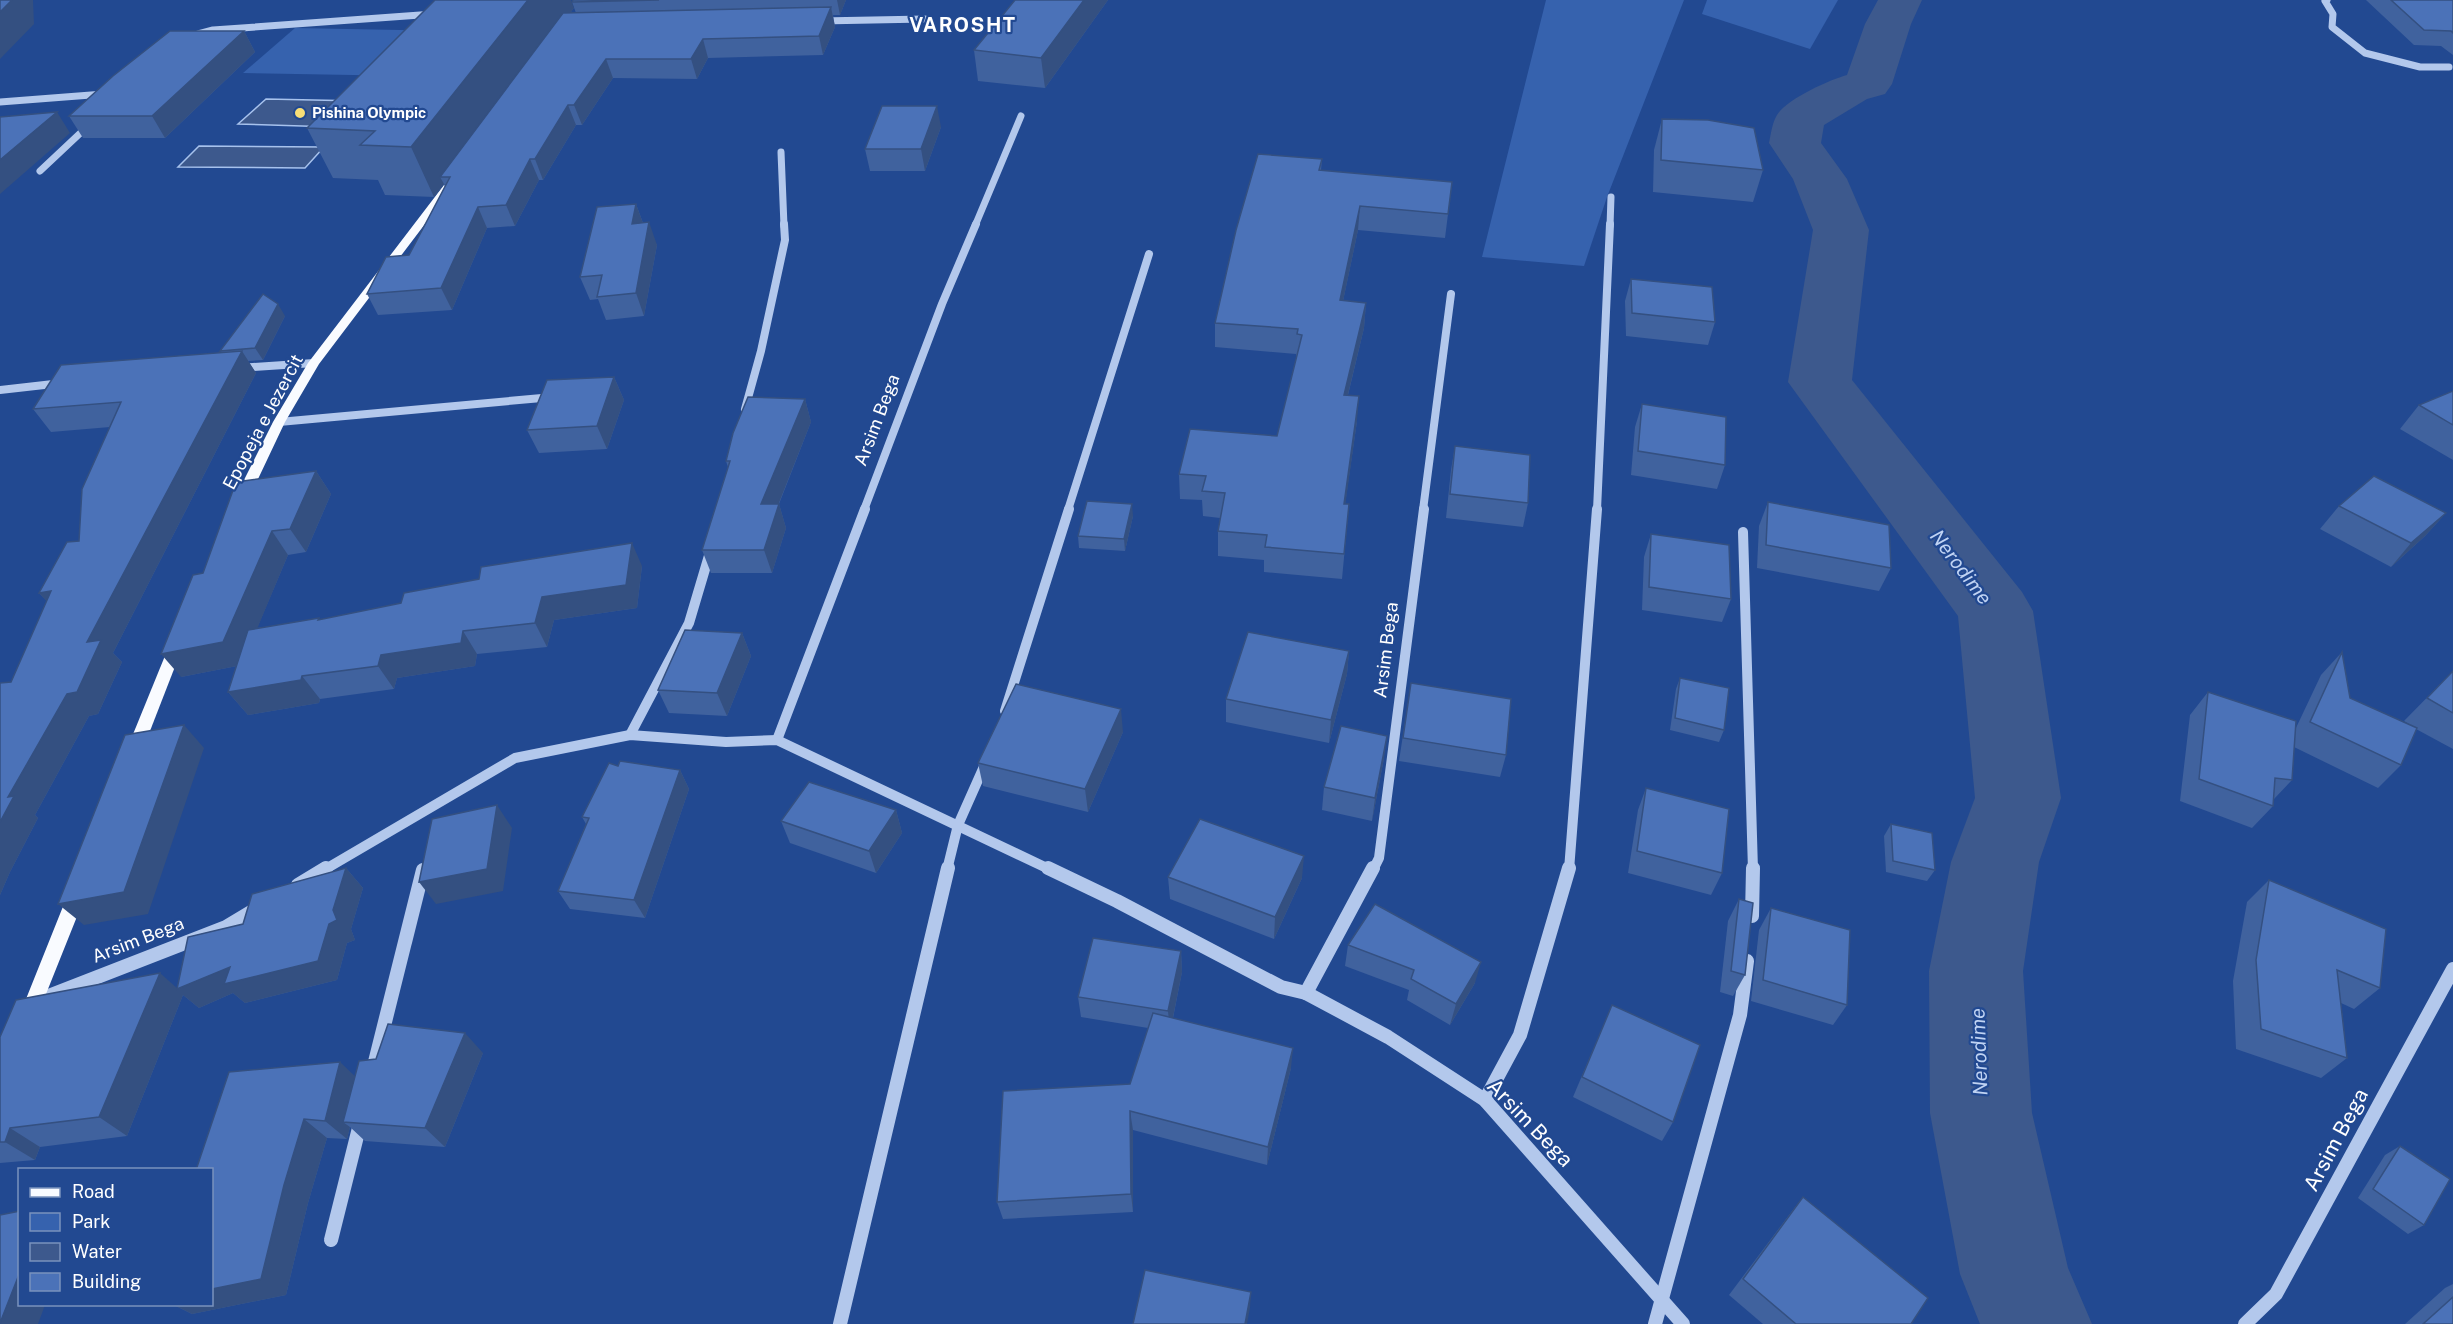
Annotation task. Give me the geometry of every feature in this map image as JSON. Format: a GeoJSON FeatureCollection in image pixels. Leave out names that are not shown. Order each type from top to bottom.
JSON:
{"type":"FeatureCollection","features":[{"type":"Feature","properties":{"kind":"main road","name":"Epopeja e Jezercit"},"geometry":{"type":"LineString","coordinates":[[234,514],[279,422],[314,363],[453,180]]}},
{"type":"Feature","properties":{"kind":"main road"},"geometry":{"type":"LineString","coordinates":[[130,762],[182,632]]}},
{"type":"Feature","properties":{"kind":"main road"},"geometry":{"type":"LineString","coordinates":[[22,1032],[83,882]]}},
{"type":"Feature","properties":{"kind":"street"},"geometry":{"type":"LineString","coordinates":[[2327,0],[2325,1],[2333,14],[2332,27],[2365,53],[2420,67],[2449,67]]}},
{"type":"Feature","properties":{"kind":"street"},"geometry":{"type":"LineString","coordinates":[[192,36],[213,30],[442,14]]}},
{"type":"Feature","properties":{"kind":"street"},"geometry":{"type":"LineString","coordinates":[[807,21],[925,20]]}},
{"type":"Feature","properties":{"kind":"street"},"geometry":{"type":"LineString","coordinates":[[0,102],[111,94]]}},
{"type":"Feature","properties":{"kind":"street"},"geometry":{"type":"LineString","coordinates":[[40,171],[98,116]]}},
{"type":"Feature","properties":{"kind":"street","name":"Arsim Bega"},"geometry":{"type":"LineString","coordinates":[[777,740],[942,304],[1021,116]]}},
{"type":"Feature","properties":{"kind":"street"},"geometry":{"type":"LineString","coordinates":[[743,418],[761,351],[785,240],[781,152]]}},
{"type":"Feature","properties":{"kind":"street"},"geometry":{"type":"LineString","coordinates":[[1485,1100],[1520,1035],[1569,871],[1595,557],[1611,197]]}},
{"type":"Feature","properties":{"kind":"street"},"geometry":{"type":"LineString","coordinates":[[1000,726],[1149,254]]}},
{"type":"Feature","properties":{"kind":"street","name":"Arsim Bega"},"geometry":{"type":"LineString","coordinates":[[1306,993],[1379,858],[1451,294]]}},
{"type":"Feature","properties":{"kind":"street"},"geometry":{"type":"LineString","coordinates":[[230,368],[314,363]]}},
{"type":"Feature","properties":{"kind":"street"},"geometry":{"type":"LineString","coordinates":[[0,390],[67,382]]}},
{"type":"Feature","properties":{"kind":"street"},"geometry":{"type":"LineString","coordinates":[[279,422],[564,396]]}},
{"type":"Feature","properties":{"kind":"street"},"geometry":{"type":"LineString","coordinates":[[1655,1324],[1740,1015],[1754,900],[1743,532]]}},
{"type":"Feature","properties":{"kind":"street"},"geometry":{"type":"LineString","coordinates":[[630,735],[688,623],[714,536]]}},
{"type":"Feature","properties":{"kind":"street","name":"Arsim Bega"},"geometry":{"type":"LineString","coordinates":[[287,891],[515,758],[630,735],[726,742],[777,740],[1117,901],[1281,987],[1306,993],[1388,1037],[1485,1100],[1683,1324]]}},
{"type":"Feature","properties":{"kind":"street"},"geometry":{"type":"LineString","coordinates":[[840,1324],[958,825],[993,747]]}},
{"type":"Feature","properties":{"kind":"street"},"geometry":{"type":"LineString","coordinates":[[434,826],[440,803]]}},
{"type":"Feature","properties":{"kind":"street"},"geometry":{"type":"LineString","coordinates":[[371,1079],[425,861]]}},
{"type":"Feature","properties":{"kind":"street","name":"Arsim Bega"},"geometry":{"type":"LineString","coordinates":[[35,1001],[226,927],[267,903]]}},
{"type":"Feature","properties":{"kind":"street","name":"Arsim Bega"},"geometry":{"type":"LineString","coordinates":[[2245,1324],[2276,1294],[2453,969]]}},
{"type":"Feature","properties":{"kind":"street"},"geometry":{"type":"LineString","coordinates":[[331,1240],[365,1102]]}},
{"type":"Feature","properties":{"kind":"green space"},"geometry":{"type":"Polygon","coordinates":[[[1546,0],[1684,0],[1607,197],[1584,266],[1482,257],[1546,0]]]}},
{"type":"Feature","properties":{"kind":"green space"},"geometry":{"type":"Polygon","coordinates":[[[1707,0],[1838,0],[1810,49],[1702,14],[1707,0]]]}},
{"type":"Feature","properties":{"kind":"green space"},"geometry":{"type":"Polygon","coordinates":[[[295,28],[453,31],[409,76],[243,73],[295,28]]]}},
{"type":"Feature","properties":{"kind":"water","name":"Pishina Olympic"},"geometry":{"type":"Polygon","coordinates":[[[266,99],[360,101],[334,127],[238,124],[266,99]]]}},
{"type":"Feature","properties":{"kind":"water"},"geometry":{"type":"Polygon","coordinates":[[[199,146],[324,147],[305,168],[178,167],[199,146]]]}},
{"type":"Feature","properties":{"kind":"building"},"geometry":{"type":"Polygon","coordinates":[[[0,0],[12,0],[0,12],[0,0]]]}},
{"type":"Feature","properties":{"kind":"building"},"geometry":{"type":"Polygon","coordinates":[[[435,0],[528,0],[411,147],[360,145],[375,131],[307,128],[435,0]]]}},
{"type":"Feature","properties":{"kind":"building"},"geometry":{"type":"Polygon","coordinates":[[[573,0],[659,0],[572,2],[573,0]]]}},
{"type":"Feature","properties":{"kind":"building"},"geometry":{"type":"Polygon","coordinates":[[[1015,0],[1084,0],[1041,58],[974,50],[1015,0]]]}},
{"type":"Feature","properties":{"kind":"building"},"geometry":{"type":"Polygon","coordinates":[[[2391,0],[2453,0],[2453,33],[2424,30],[2391,0]]]}},
{"type":"Feature","properties":{"kind":"building"},"geometry":{"type":"Polygon","coordinates":[[[831,7],[819,36],[703,39],[691,59],[606,59],[574,105],[568,105],[535,159],[530,159],[506,205],[478,207],[441,288],[367,294],[386,257],[409,255],[450,177],[440,177],[563,13],[831,7]]]}},
{"type":"Feature","properties":{"kind":"building"},"geometry":{"type":"Polygon","coordinates":[[[170,31],[244,31],[152,116],[69,116],[113,76],[170,31]]]}},
{"type":"Feature","properties":{"kind":"building"},"geometry":{"type":"Polygon","coordinates":[[[882,106],[937,106],[921,149],[865,149],[882,106]]]}},
{"type":"Feature","properties":{"kind":"building"},"geometry":{"type":"Polygon","coordinates":[[[57,112],[0,160],[0,117],[57,112]]]}},
{"type":"Feature","properties":{"kind":"building"},"geometry":{"type":"Polygon","coordinates":[[[1662,119],[1708,120],[1754,128],[1763,170],[1661,160],[1662,119]]]}},
{"type":"Feature","properties":{"kind":"building"},"geometry":{"type":"Polygon","coordinates":[[[1258,154],[1322,159],[1319,170],[1452,182],[1448,214],[1360,206],[1340,300],[1366,303],[1344,395],[1359,396],[1344,504],[1349,504],[1344,554],[1265,547],[1267,535],[1218,531],[1225,493],[1202,491],[1206,476],[1179,474],[1190,429],[1277,436],[1302,335],[1297,334],[1298,329],[1215,323],[1236,230],[1258,154]]]}},
{"type":"Feature","properties":{"kind":"building"},"geometry":{"type":"Polygon","coordinates":[[[636,204],[632,224],[649,222],[636,293],[597,297],[602,275],[580,277],[597,207],[636,204]]]}},
{"type":"Feature","properties":{"kind":"building"},"geometry":{"type":"Polygon","coordinates":[[[1631,279],[1712,287],[1715,322],[1632,313],[1631,279]]]}},
{"type":"Feature","properties":{"kind":"building"},"geometry":{"type":"Polygon","coordinates":[[[263,294],[278,304],[255,348],[220,351],[263,294]]]}},
{"type":"Feature","properties":{"kind":"building"},"geometry":{"type":"Polygon","coordinates":[[[242,351],[87,642],[101,640],[77,692],[67,694],[8,797],[14,796],[0,822],[0,683],[11,682],[51,591],[39,593],[67,542],[79,541],[82,489],[121,402],[33,409],[61,365],[242,351]]]}},
{"type":"Feature","properties":{"kind":"building"},"geometry":{"type":"Polygon","coordinates":[[[614,377],[597,426],[527,430],[547,380],[614,377]]]}},
{"type":"Feature","properties":{"kind":"building"},"geometry":{"type":"Polygon","coordinates":[[[2453,391],[2453,425],[2419,405],[2453,391]]]}},
{"type":"Feature","properties":{"kind":"building"},"geometry":{"type":"Polygon","coordinates":[[[748,397],[805,399],[761,504],[779,504],[764,550],[702,550],[730,461],[726,461],[733,433],[748,397]]]}},
{"type":"Feature","properties":{"kind":"building"},"geometry":{"type":"Polygon","coordinates":[[[1642,404],[1726,417],[1725,465],[1638,451],[1642,404]]]}},
{"type":"Feature","properties":{"kind":"building"},"geometry":{"type":"Polygon","coordinates":[[[1455,446],[1530,455],[1528,503],[1450,494],[1455,446]]]}},
{"type":"Feature","properties":{"kind":"building"},"geometry":{"type":"Polygon","coordinates":[[[316,471],[290,529],[272,531],[223,642],[161,654],[193,575],[203,573],[236,482],[316,471]]]}},
{"type":"Feature","properties":{"kind":"building"},"geometry":{"type":"Polygon","coordinates":[[[2374,476],[2446,513],[2411,543],[2339,506],[2374,476]]]}},
{"type":"Feature","properties":{"kind":"building"},"geometry":{"type":"Polygon","coordinates":[[[1087,501],[1132,504],[1124,539],[1078,536],[1087,501]]]}},
{"type":"Feature","properties":{"kind":"building"},"geometry":{"type":"Polygon","coordinates":[[[1768,502],[1889,525],[1891,568],[1766,545],[1768,502]]]}},
{"type":"Feature","properties":{"kind":"building"},"geometry":{"type":"Polygon","coordinates":[[[1651,534],[1729,545],[1731,599],[1649,587],[1651,534]]]}},
{"type":"Feature","properties":{"kind":"building"},"geometry":{"type":"Polygon","coordinates":[[[632,543],[626,585],[542,597],[535,623],[463,631],[461,643],[381,655],[378,666],[302,676],[301,680],[228,692],[248,630],[319,618],[318,620],[401,603],[404,593],[479,579],[481,567],[632,543]]]}},
{"type":"Feature","properties":{"kind":"building"},"geometry":{"type":"Polygon","coordinates":[[[685,630],[742,633],[717,693],[658,690],[685,630]]]}},
{"type":"Feature","properties":{"kind":"building"},"geometry":{"type":"Polygon","coordinates":[[[1248,632],[1349,651],[1331,720],[1226,699],[1248,632]]]}},
{"type":"Feature","properties":{"kind":"building"},"geometry":{"type":"Polygon","coordinates":[[[2342,652],[2350,698],[2417,728],[2401,765],[2310,722],[2342,652]]]}},
{"type":"Feature","properties":{"kind":"building"},"geometry":{"type":"Polygon","coordinates":[[[2453,671],[2453,713],[2427,698],[2453,671]]]}},
{"type":"Feature","properties":{"kind":"building"},"geometry":{"type":"Polygon","coordinates":[[[1680,678],[1729,688],[1724,730],[1675,718],[1680,678]]]}},
{"type":"Feature","properties":{"kind":"building"},"geometry":{"type":"Polygon","coordinates":[[[1411,683],[1511,699],[1506,755],[1403,738],[1411,683]]]}},
{"type":"Feature","properties":{"kind":"building"},"geometry":{"type":"Polygon","coordinates":[[[1016,684],[1121,709],[1085,789],[978,763],[1016,684]]]}},
{"type":"Feature","properties":{"kind":"building"},"geometry":{"type":"Polygon","coordinates":[[[2208,692],[2296,721],[2292,780],[2275,778],[2273,806],[2199,779],[2208,692]]]}},
{"type":"Feature","properties":{"kind":"building"},"geometry":{"type":"Polygon","coordinates":[[[184,725],[124,892],[58,904],[125,735],[184,725]]]}},
{"type":"Feature","properties":{"kind":"building"},"geometry":{"type":"Polygon","coordinates":[[[1341,726],[1387,736],[1375,798],[1324,787],[1341,726]]]}},
{"type":"Feature","properties":{"kind":"building"},"geometry":{"type":"Polygon","coordinates":[[[620,761],[680,770],[634,900],[558,891],[589,818],[582,817],[609,763],[618,766],[620,761]]]}},
{"type":"Feature","properties":{"kind":"building"},"geometry":{"type":"Polygon","coordinates":[[[809,782],[896,810],[869,851],[781,821],[809,782]]]}},
{"type":"Feature","properties":{"kind":"building"},"geometry":{"type":"Polygon","coordinates":[[[1646,788],[1729,809],[1722,873],[1637,851],[1646,788]]]}},
{"type":"Feature","properties":{"kind":"building"},"geometry":{"type":"Polygon","coordinates":[[[497,805],[487,869],[419,882],[432,819],[497,805]]]}},
{"type":"Feature","properties":{"kind":"building"},"geometry":{"type":"Polygon","coordinates":[[[1200,819],[1304,856],[1275,917],[1168,877],[1200,819]]]}},
{"type":"Feature","properties":{"kind":"building"},"geometry":{"type":"Polygon","coordinates":[[[1891,824],[1932,833],[1935,870],[1893,861],[1891,824]]]}},
{"type":"Feature","properties":{"kind":"building"},"geometry":{"type":"Polygon","coordinates":[[[346,868],[333,910],[337,920],[329,924],[318,961],[224,984],[230,967],[177,989],[188,937],[243,924],[252,894],[346,868]]]}},
{"type":"Feature","properties":{"kind":"building"},"geometry":{"type":"Polygon","coordinates":[[[2269,880],[2386,929],[2380,988],[2337,970],[2347,1058],[2261,1029],[2256,960],[2269,880]]]}},
{"type":"Feature","properties":{"kind":"building"},"geometry":{"type":"Polygon","coordinates":[[[1739,899],[1753,903],[1745,975],[1731,971],[1739,899]]]}},
{"type":"Feature","properties":{"kind":"building"},"geometry":{"type":"Polygon","coordinates":[[[1375,904],[1481,962],[1456,1004],[1411,979],[1414,970],[1348,945],[1375,904]]]}},
{"type":"Feature","properties":{"kind":"building"},"geometry":{"type":"Polygon","coordinates":[[[1771,908],[1850,930],[1847,1005],[1763,980],[1771,908]]]}},
{"type":"Feature","properties":{"kind":"building"},"geometry":{"type":"Polygon","coordinates":[[[1093,938],[1181,951],[1168,1011],[1078,997],[1093,938]]]}},
{"type":"Feature","properties":{"kind":"building"},"geometry":{"type":"Polygon","coordinates":[[[160,973],[99,1117],[10,1128],[5,1142],[0,1142],[0,1037],[16,1000],[160,973]]]}},
{"type":"Feature","properties":{"kind":"building"},"geometry":{"type":"Polygon","coordinates":[[[1612,1005],[1700,1045],[1673,1122],[1582,1077],[1612,1005]]]}},
{"type":"Feature","properties":{"kind":"building"},"geometry":{"type":"Polygon","coordinates":[[[1153,1013],[1293,1048],[1268,1147],[1130,1111],[1131,1194],[997,1202],[1003,1091],[1130,1084],[1153,1013]]]}},
{"type":"Feature","properties":{"kind":"building"},"geometry":{"type":"Polygon","coordinates":[[[388,1024],[465,1033],[425,1128],[343,1122],[359,1061],[376,1059],[388,1024]]]}},
{"type":"Feature","properties":{"kind":"building"},"geometry":{"type":"Polygon","coordinates":[[[340,1062],[325,1121],[304,1119],[284,1185],[261,1279],[213,1289],[213,1168],[197,1168],[229,1072],[340,1062]]]}},
{"type":"Feature","properties":{"kind":"building"},"geometry":{"type":"Polygon","coordinates":[[[2400,1146],[2450,1179],[2424,1225],[2373,1189],[2400,1146]]]}},
{"type":"Feature","properties":{"kind":"building"},"geometry":{"type":"Polygon","coordinates":[[[1803,1197],[1928,1298],[1911,1324],[1796,1324],[1743,1279],[1803,1197]]]}},
{"type":"Feature","properties":{"kind":"building"},"geometry":{"type":"Polygon","coordinates":[[[18,1211],[18,1277],[0,1323],[0,1215],[18,1211]]]}},
{"type":"Feature","properties":{"kind":"building"},"geometry":{"type":"Polygon","coordinates":[[[1145,1270],[1251,1292],[1245,1324],[1133,1324],[1145,1270]]]}},
{"type":"Feature","properties":{"kind":"building"},"geometry":{"type":"Polygon","coordinates":[[[2453,1297],[2453,1324],[2423,1324],[2453,1297]]]}},
{"type":"Feature","properties":{"kind":"waterway","name":"Nerodime"},"geometry":{"type":"LineString","coordinates":[[1900,0],[1888,24],[1868,84],[1850,89],[1800,118],[1795,143],[1820,179],[1841,230],[1820,382],[1995,611],[2018,798],[1995,862],[1976,971],[1981,1113],[2015,1274],[2036,1324]]}},
{"type":"Feature","properties":{"kind":"place","name":"Pishina Olympic"},"geometry":{"type":"Point","coordinates":[300,113]}},
{"type":"Feature","properties":{"kind":"district","name":"VAROSHT"},"geometry":{"type":"Point","coordinates":[963,25]}}]}
